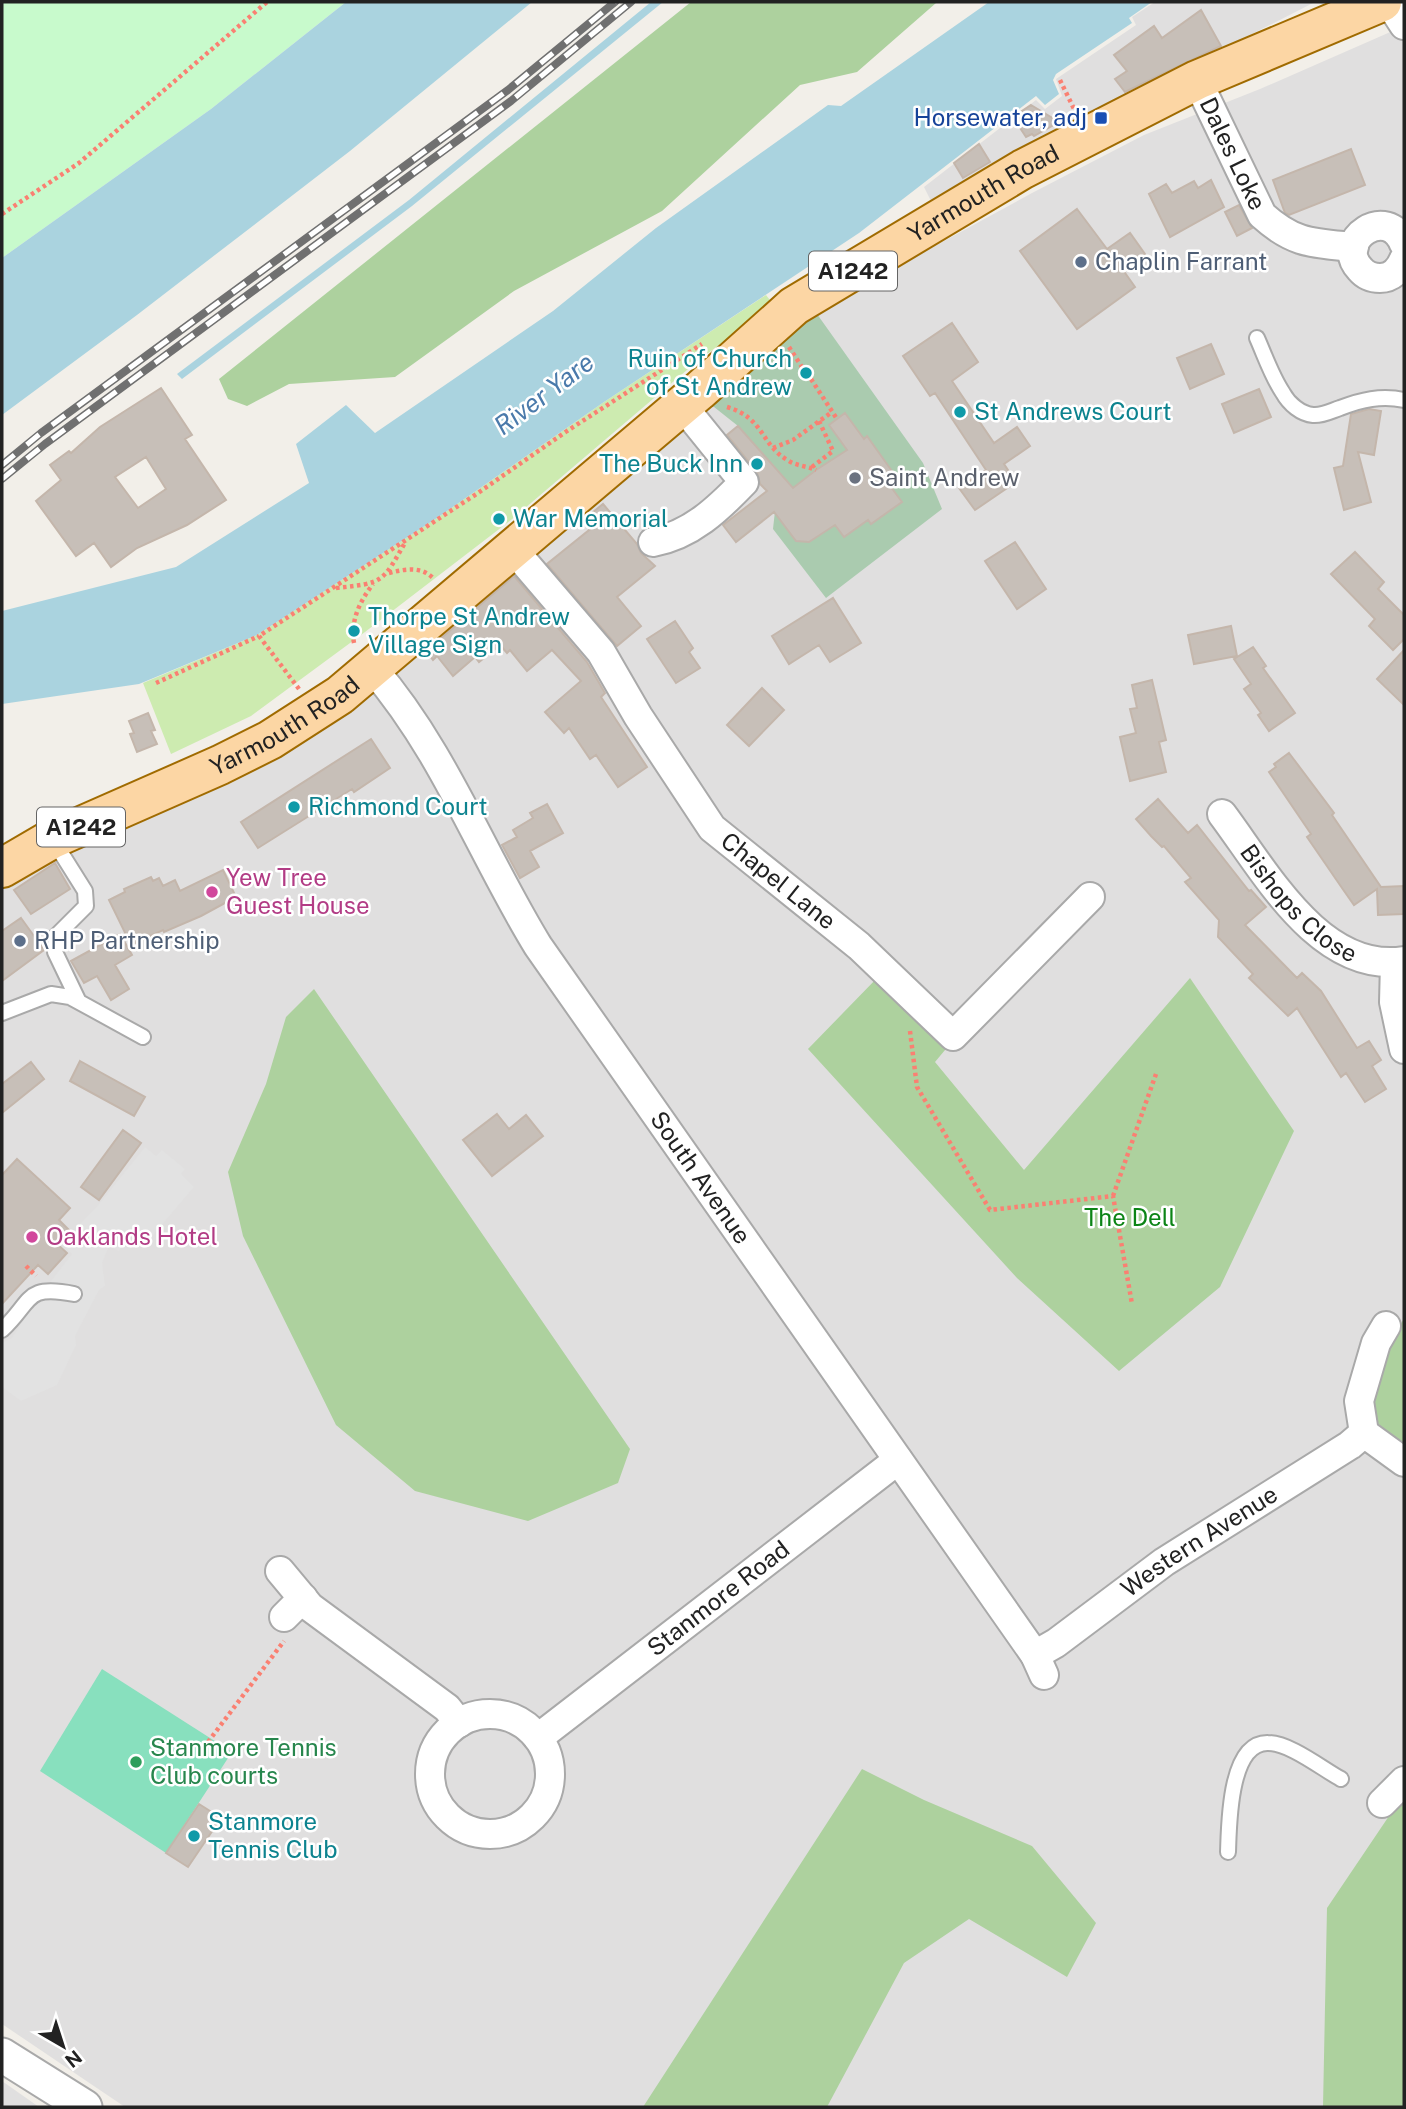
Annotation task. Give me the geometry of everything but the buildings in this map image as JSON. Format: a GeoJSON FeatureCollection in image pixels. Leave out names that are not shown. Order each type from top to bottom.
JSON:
{"type":"FeatureCollection","features":[{"type":"Feature","properties":{"kind":"main road","name":"Yarmouth Road"},"geometry":{"type":"LineString","coordinates":[[2,868],[52,839],[220,765],[270,740],[316,712],[367,674],[794,306],[1023,169],[1144,109],[1197,79],[1361,6]]}},
{"type":"Feature","properties":{"kind":"street"},"geometry":{"type":"LineString","coordinates":[[1390,2],[1404,25]]}},
{"type":"Feature","properties":{"kind":"street","name":"Dales Loke"},"geometry":{"type":"LineString","coordinates":[[1197,79],[1262,215],[1278,230],[1304,242],[1353,247]]}},
{"type":"Feature","properties":{"kind":"street"},"geometry":{"type":"LineString","coordinates":[[1404,244],[1396,231],[1374,226],[1365,229],[1353,247],[1357,266],[1372,277],[1386,277],[1394,273],[1404,259]]}},
{"type":"Feature","properties":{"kind":"street"},"geometry":{"type":"LineString","coordinates":[[653,542],[670,539],[692,528],[723,505],[751,491],[690,397]]}},
{"type":"Feature","properties":{"kind":"street","name":"Chapel Lane"},"geometry":{"type":"LineString","coordinates":[[512,548],[601,652],[638,716],[712,828],[859,946],[953,1036],[1090,897]]}},
{"type":"Feature","properties":{"kind":"street","name":"South Avenue"},"geometry":{"type":"LineString","coordinates":[[367,674],[410,717],[484,844],[517,912],[538,946],[1039,1665]]}},
{"type":"Feature","properties":{"kind":"street","name":"Bishops Close"},"geometry":{"type":"LineString","coordinates":[[1222,814],[1295,912],[1316,934],[1335,947],[1364,959],[1400,962],[1394,1002],[1404,1049]]}},
{"type":"Feature","properties":{"kind":"street"},"geometry":{"type":"LineString","coordinates":[[1386,1326],[1376,1343],[1359,1401],[1364,1433],[1404,1462]]}},
{"type":"Feature","properties":{"kind":"street","name":"Western Avenue"},"geometry":{"type":"LineString","coordinates":[[1039,1665],[1056,1643],[1164,1562],[1350,1445],[1364,1433]]}},
{"type":"Feature","properties":{"kind":"street","name":"Stanmore Road"},"geometry":{"type":"LineString","coordinates":[[538,1738],[898,1460]]}},
{"type":"Feature","properties":{"kind":"street"},"geometry":{"type":"LineString","coordinates":[[280,1571],[299,1607],[447,1707],[459,1723]]}},
{"type":"Feature","properties":{"kind":"street"},"geometry":{"type":"LineString","coordinates":[[501,1715],[523,1724],[538,1738],[547,1757],[550,1778],[545,1799],[530,1819],[513,1830],[497,1834],[472,1832],[451,1821],[437,1804],[430,1782],[431,1762],[441,1739],[459,1723],[476,1716],[501,1715]]}},
{"type":"Feature","properties":{"kind":"street"},"geometry":{"type":"LineString","coordinates":[[1382,1804],[1404,1781]]}},
{"type":"Feature","properties":{"kind":"street"},"geometry":{"type":"LineString","coordinates":[[2,2055],[85,2107]]}},
{"type":"Feature","properties":{"kind":"lane"},"geometry":{"type":"LineString","coordinates":[[1257,338],[1281,391],[1300,411],[1312,415],[1322,414],[1360,401],[1382,397],[1404,400]]}},
{"type":"Feature","properties":{"kind":"lane"},"geometry":{"type":"LineString","coordinates":[[52,839],[85,891],[86,906],[56,936],[55,944],[55,952],[79,1002]]}},
{"type":"Feature","properties":{"kind":"lane"},"geometry":{"type":"LineString","coordinates":[[2,1013],[51,994],[79,1002],[143,1037]]}},
{"type":"Feature","properties":{"kind":"lane"},"geometry":{"type":"LineString","coordinates":[[2,1329],[16,1317],[28,1297],[50,1289],[74,1294]]}},
{"type":"Feature","properties":{"kind":"lane"},"geometry":{"type":"LineString","coordinates":[[1228,1852],[1230,1811],[1236,1780],[1242,1759],[1254,1746],[1267,1743],[1286,1747],[1340,1779]]}},
{"type":"Feature","properties":{"kind":"path"},"geometry":{"type":"LineString","coordinates":[[2,214],[79,163],[267,2]]}},
{"type":"Feature","properties":{"kind":"path"},"geometry":{"type":"LineString","coordinates":[[156,682],[259,636],[706,341]]}},
{"type":"Feature","properties":{"kind":"path"},"geometry":{"type":"LineString","coordinates":[[811,379],[837,419]]}},
{"type":"Feature","properties":{"kind":"path"},"geometry":{"type":"LineString","coordinates":[[690,397],[706,397],[722,406],[740,411],[757,423],[773,448],[789,462],[814,469],[833,451],[819,421]]}},
{"type":"Feature","properties":{"kind":"path"},"geometry":{"type":"LineString","coordinates":[[773,448],[793,440],[832,412]]}},
{"type":"Feature","properties":{"kind":"path"},"geometry":{"type":"LineString","coordinates":[[388,573],[406,540]]}},
{"type":"Feature","properties":{"kind":"path"},"geometry":{"type":"LineString","coordinates":[[367,674],[352,632],[360,601],[373,584],[388,573],[411,568],[430,574],[450,602]]}},
{"type":"Feature","properties":{"kind":"path"},"geometry":{"type":"LineString","coordinates":[[333,588],[373,584]]}},
{"type":"Feature","properties":{"kind":"path"},"geometry":{"type":"LineString","coordinates":[[259,636],[316,712]]}},
{"type":"Feature","properties":{"kind":"path"},"geometry":{"type":"LineString","coordinates":[[910,995],[906,1004],[917,1087],[990,1210],[1113,1196]]}},
{"type":"Feature","properties":{"kind":"path"},"geometry":{"type":"LineString","coordinates":[[1132,1304],[1113,1196],[1156,1074]]}},
{"type":"Feature","properties":{"kind":"path"},"geometry":{"type":"LineString","coordinates":[[208,1742],[299,1607]]}},
{"type":"Feature","properties":{"kind":"shaded area"},"geometry":{"type":"Polygon","coordinates":[[[1155,2],[1315,2],[1195,63],[936,211],[924,187],[1036,100],[1045,109],[1062,96],[1056,79],[1136,25],[1132,17],[1155,2]]]}},
{"type":"Feature","properties":{"kind":"shaded area"},"geometry":{"type":"Polygon","coordinates":[[[1404,26],[1404,2107],[125,2107],[2,2024],[2,885],[144,814],[199,796],[329,719],[775,339],[889,271],[1144,135],[1260,89],[1404,26]]]}},
{"type":"Feature","properties":{"kind":"shaded area"},"geometry":{"type":"Polygon","coordinates":[[[145,1147],[156,1156],[162,1150],[185,1169],[181,1174],[194,1187],[148,1241],[129,1233],[119,1251],[109,1246],[102,1263],[105,1286],[99,1290],[75,1336],[76,1345],[57,1385],[21,1401],[2,1387],[2,1343],[12,1338],[37,1299],[72,1254],[61,1244],[100,1203],[145,1147]]]}},
{"type":"Feature","properties":{"kind":"shaded area"},"geometry":{"type":"Polygon","coordinates":[[[2,2081],[39,2107],[2,2107],[2,2081]]]}},
{"type":"Feature","properties":{"kind":"green space"},"geometry":{"type":"Polygon","coordinates":[[[2,2],[346,2],[211,109],[2,258],[2,2]]]}},
{"type":"Feature","properties":{"kind":"green space"},"geometry":{"type":"Polygon","coordinates":[[[691,2],[944,2],[936,3],[857,72],[800,85],[662,211],[514,291],[395,377],[289,384],[247,406],[228,399],[219,379],[691,2]]]}},
{"type":"Feature","properties":{"kind":"green space"},"geometry":{"type":"Polygon","coordinates":[[[766,295],[773,304],[694,364],[511,520],[251,716],[171,754],[143,683],[257,635],[437,518],[604,402],[766,295]]]}},
{"type":"Feature","properties":{"kind":"green space"},"geometry":{"type":"Polygon","coordinates":[[[817,314],[923,463],[942,509],[826,598],[773,529],[776,502],[792,487],[738,426],[704,399],[775,339],[817,314]]]}},
{"type":"Feature","properties":{"kind":"green space","name":"The Dell"},"geometry":{"type":"Polygon","coordinates":[[[878,977],[950,1044],[935,1062],[1024,1170],[1190,978],[1294,1131],[1220,1287],[1119,1371],[1017,1278],[808,1049],[878,977]]]}},
{"type":"Feature","properties":{"kind":"green space"},"geometry":{"type":"Polygon","coordinates":[[[314,989],[630,1449],[618,1483],[528,1521],[415,1491],[336,1425],[243,1236],[228,1172],[266,1084],[286,1017],[314,989]]]}},
{"type":"Feature","properties":{"kind":"green space"},"geometry":{"type":"Polygon","coordinates":[[[1404,1319],[1404,1448],[1370,1416],[1369,1382],[1388,1343],[1404,1319]]]}},
{"type":"Feature","properties":{"kind":"green space","name":"Stanmore Tennis Club courts"},"geometry":{"type":"Polygon","coordinates":[[[102,1669],[232,1752],[166,1853],[40,1771],[102,1669]]]}},
{"type":"Feature","properties":{"kind":"green space"},"geometry":{"type":"Polygon","coordinates":[[[862,1769],[924,1800],[1032,1846],[1096,1923],[1067,1977],[969,1919],[904,1963],[827,2107],[643,2107],[862,1769]]]}},
{"type":"Feature","properties":{"kind":"green space"},"geometry":{"type":"Polygon","coordinates":[[[1404,1799],[1404,2107],[1323,2107],[1327,1908],[1389,1816],[1404,1799]]]}},
{"type":"Feature","properties":{"kind":"water"},"geometry":{"type":"Polygon","coordinates":[[[346,2],[532,2],[350,151],[2,415],[2,258],[211,109],[346,2]]]}},
{"type":"Feature","properties":{"kind":"water"},"geometry":{"type":"Polygon","coordinates":[[[651,2],[663,2],[412,206],[182,379],[177,374],[409,200],[651,2]]]}},
{"type":"Feature","properties":{"kind":"water","name":"River Yare"},"geometry":{"type":"Polygon","coordinates":[[[989,2],[1152,2],[1129,18],[1132,23],[1056,74],[1053,80],[1059,94],[1045,105],[1036,96],[859,233],[604,402],[437,518],[257,635],[139,684],[2,704],[2,611],[176,567],[309,483],[296,444],[346,405],[375,433],[553,311],[656,228],[828,105],[841,106],[989,2]]]}},
{"type":"Feature","properties":{"kind":"railway"},"geometry":{"type":"LineString","coordinates":[[2,465],[41,433],[508,90],[615,2]]}},
{"type":"Feature","properties":{"kind":"railway"},"geometry":{"type":"LineString","coordinates":[[2,479],[45,444],[511,101],[631,2]]}},
{"type":"Feature","properties":{"kind":"place","name":"Horsewater, adj"},"geometry":{"type":"Point","coordinates":[1101,118]}},
{"type":"Feature","properties":{"kind":"place","name":"Chaplin Farrant"},"geometry":{"type":"Point","coordinates":[1081,262]}},
{"type":"Feature","properties":{"kind":"place","name":"Ruin of Church of St Andrew"},"geometry":{"type":"Point","coordinates":[806,373]}},
{"type":"Feature","properties":{"kind":"place","name":"St Andrews Court"},"geometry":{"type":"Point","coordinates":[960,412]}},
{"type":"Feature","properties":{"kind":"place","name":"The Buck Inn"},"geometry":{"type":"Point","coordinates":[757,464]}},
{"type":"Feature","properties":{"kind":"place","name":"Saint Andrew"},"geometry":{"type":"Point","coordinates":[855,478]}},
{"type":"Feature","properties":{"kind":"place","name":"War Memorial"},"geometry":{"type":"Point","coordinates":[499,519]}},
{"type":"Feature","properties":{"kind":"place","name":"Thorpe St Andrew Village Sign"},"geometry":{"type":"Point","coordinates":[354,631]}},
{"type":"Feature","properties":{"kind":"place","name":"Richmond Court"},"geometry":{"type":"Point","coordinates":[294,807]}},
{"type":"Feature","properties":{"kind":"place","name":"Yew Tree Guest House"},"geometry":{"type":"Point","coordinates":[212,892]}},
{"type":"Feature","properties":{"kind":"place","name":"RHP Partnership"},"geometry":{"type":"Point","coordinates":[20,941]}},
{"type":"Feature","properties":{"kind":"place","name":"Oaklands Hotel"},"geometry":{"type":"Point","coordinates":[32,1237]}},
{"type":"Feature","properties":{"kind":"place","name":"Stanmore Tennis Club courts"},"geometry":{"type":"Point","coordinates":[136,1762]}},
{"type":"Feature","properties":{"kind":"place","name":"Stanmore Tennis Club"},"geometry":{"type":"Point","coordinates":[194,1836]}}]}
